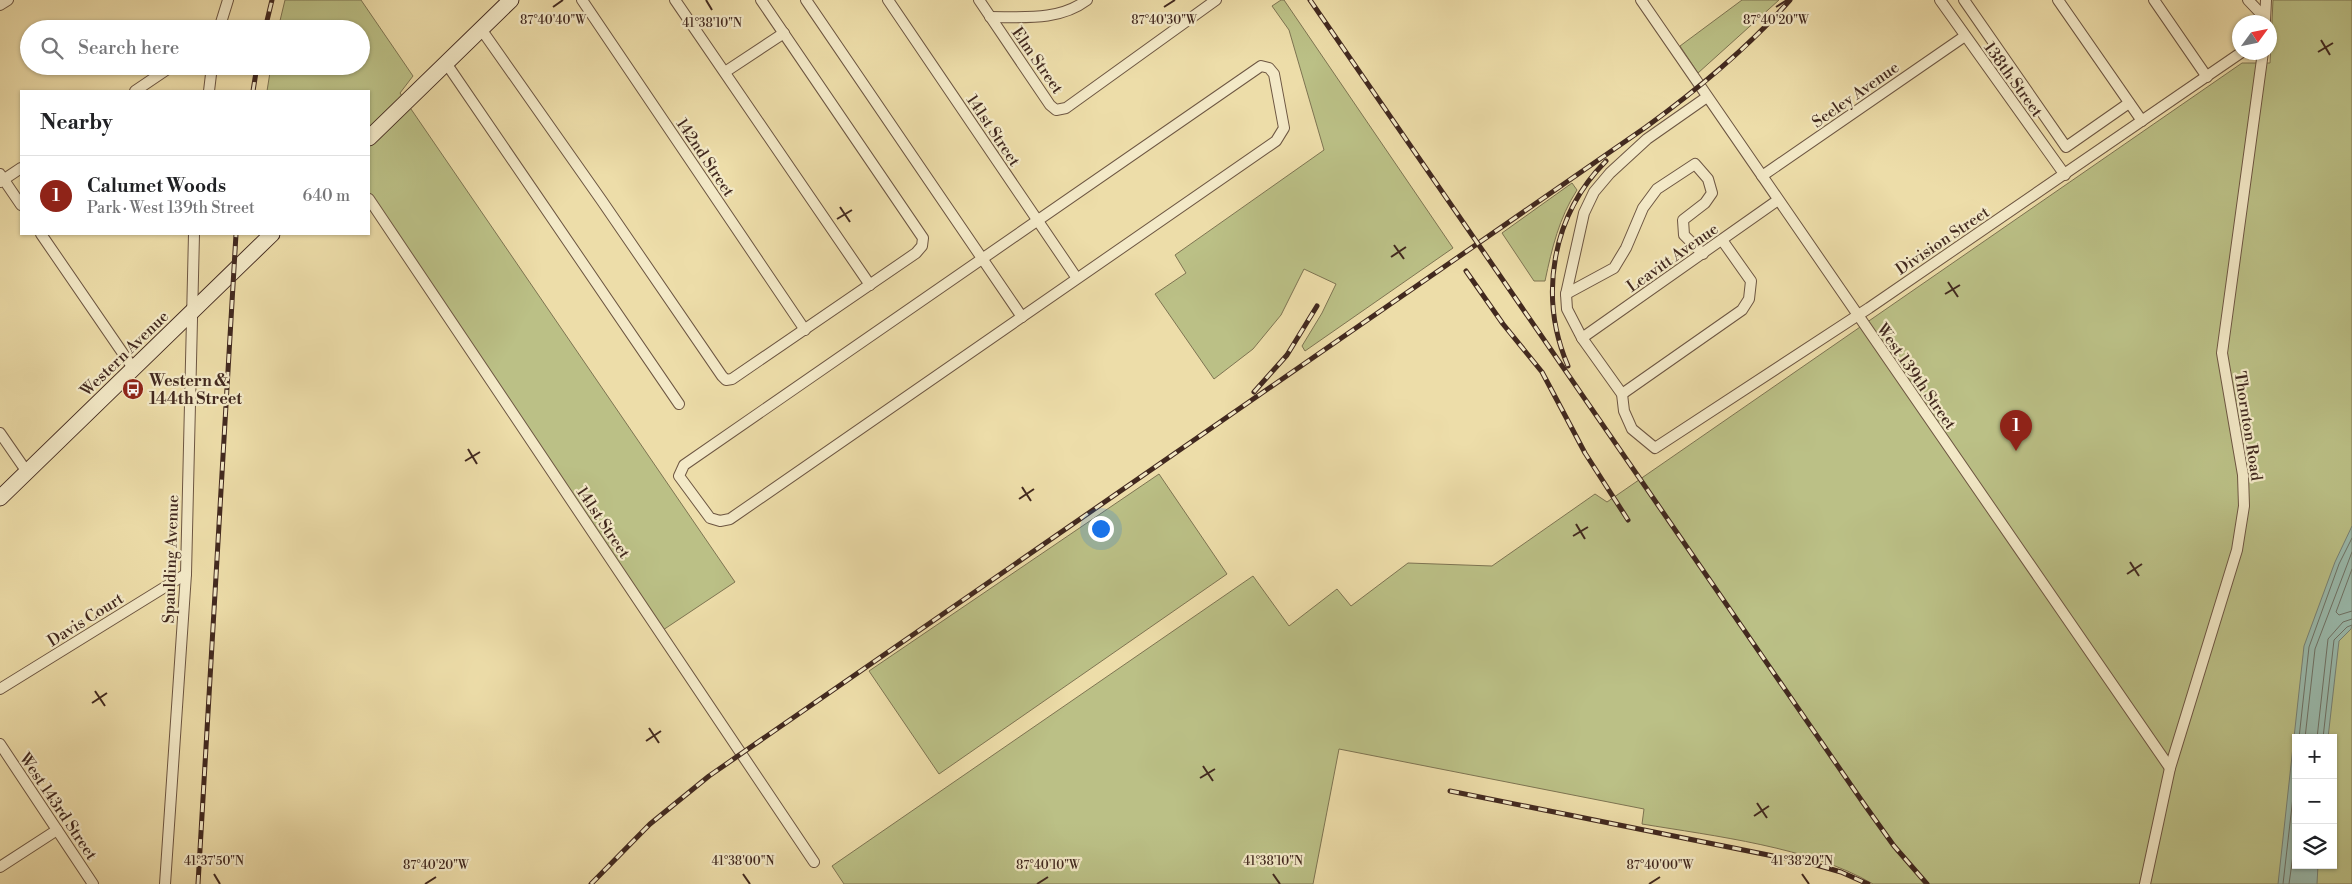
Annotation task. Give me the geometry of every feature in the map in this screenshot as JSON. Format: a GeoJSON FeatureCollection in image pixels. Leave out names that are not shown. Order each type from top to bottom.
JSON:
{"type":"FeatureCollection","features":[{"type":"Feature","properties":{"kind":"main road"},"geometry":{"type":"LineString","coordinates":[[370,137],[511,0]]}},
{"type":"Feature","properties":{"kind":"main road","name":"Western Avenue"},"geometry":{"type":"LineString","coordinates":[[0,498],[271,235]]}},
{"type":"Feature","properties":{"kind":"street"},"geometry":{"type":"LineString","coordinates":[[0,5],[8,0]]}},
{"type":"Feature","properties":{"kind":"street"},"geometry":{"type":"LineString","coordinates":[[221,20],[228,0]]}},
{"type":"Feature","properties":{"kind":"street","name":"142nd Street"},"geometry":{"type":"LineString","coordinates":[[582,0],[805,330]]}},
{"type":"Feature","properties":{"kind":"street"},"geometry":{"type":"LineString","coordinates":[[675,0],[870,285]]}},
{"type":"Feature","properties":{"kind":"street"},"geometry":{"type":"LineString","coordinates":[[481,29],[726,380],[732,379],[870,285],[916,252],[922,246],[924,238],[761,0]]}},
{"type":"Feature","properties":{"kind":"street"},"geometry":{"type":"LineString","coordinates":[[806,0],[984,258],[1022,318]]}},
{"type":"Feature","properties":{"kind":"street","name":"141st Street"},"geometry":{"type":"LineString","coordinates":[[888,0],[1076,277]]}},
{"type":"Feature","properties":{"kind":"street","name":"Elm Street"},"geometry":{"type":"LineString","coordinates":[[979,0],[1050,105],[1056,110],[1066,108],[1216,0]]}},
{"type":"Feature","properties":{"kind":"street"},"geometry":{"type":"LineString","coordinates":[[990,17],[1044,17],[1073,10],[1087,0]]}},
{"type":"Feature","properties":{"kind":"street","name":"West 139th Street"},"geometry":{"type":"LineString","coordinates":[[1641,0],[2170,768]]}},
{"type":"Feature","properties":{"kind":"street","name":"138th Street"},"geometry":{"type":"LineString","coordinates":[[1940,0],[2064,175]]}},
{"type":"Feature","properties":{"kind":"street"},"geometry":{"type":"LineString","coordinates":[[1964,0],[2066,147],[2130,103]]}},
{"type":"Feature","properties":{"kind":"street"},"geometry":{"type":"LineString","coordinates":[[2058,0],[2142,121]]}},
{"type":"Feature","properties":{"kind":"street"},"geometry":{"type":"LineString","coordinates":[[2154,0],[2207,77]]}},
{"type":"Feature","properties":{"kind":"street"},"geometry":{"type":"LineString","coordinates":[[2248,0],[2261,15]]}},
{"type":"Feature","properties":{"kind":"street"},"geometry":{"type":"LineString","coordinates":[[2265,15],[2266,0]]}},
{"type":"Feature","properties":{"kind":"street"},"geometry":{"type":"LineString","coordinates":[[725,72],[784,33]]}},
{"type":"Feature","properties":{"kind":"street","name":"Seeley Avenue"},"geometry":{"type":"LineString","coordinates":[[1762,176],[1965,36]]}},
{"type":"Feature","properties":{"kind":"street","name":"Division Street"},"geometry":{"type":"LineString","coordinates":[[1622,394],[1624,411],[1632,428],[1656,448],[1858,316],[2232,59]]}},
{"type":"Feature","properties":{"kind":"street","name":"Thornton Road"},"geometry":{"type":"LineString","coordinates":[[2145,884],[2170,768],[2238,550],[2244,506],[2244,475],[2222,353],[2262,60]]}},
{"type":"Feature","properties":{"kind":"street"},"geometry":{"type":"LineString","coordinates":[[446,63],[679,404]]}},
{"type":"Feature","properties":{"kind":"street"},"geometry":{"type":"LineString","coordinates":[[1261,66],[1269,68],[1274,74],[1284,128],[1276,141],[1076,277],[1022,318],[730,519],[720,521],[710,518],[679,476],[684,465],[1038,221],[1261,66]]}},
{"type":"Feature","properties":{"kind":"street"},"geometry":{"type":"LineString","coordinates":[[136,90],[158,75]]}},
{"type":"Feature","properties":{"kind":"street"},"geometry":{"type":"LineString","coordinates":[[209,90],[211,75]]}},
{"type":"Feature","properties":{"kind":"street"},"geometry":{"type":"LineString","coordinates":[[1707,97],[1647,139],[1610,173],[1594,192],[1584,213],[1566,294],[1567,309],[1582,338],[1622,394],[1742,310],[1749,300],[1751,282],[1722,240]]}},
{"type":"Feature","properties":{"kind":"street"},"geometry":{"type":"LineString","coordinates":[[1566,294],[1614,268],[1626,248],[1643,208],[1657,190],[1695,164],[1708,179],[1712,193],[1705,203],[1683,220],[1684,235],[1703,254]]}},
{"type":"Feature","properties":{"kind":"street"},"geometry":{"type":"LineString","coordinates":[[20,169],[1,179],[20,204]]}},
{"type":"Feature","properties":{"kind":"street","name":"141st Street"},"geometry":{"type":"LineString","coordinates":[[370,200],[814,862]]}},
{"type":"Feature","properties":{"kind":"street","name":"Leavitt Avenue"},"geometry":{"type":"LineString","coordinates":[[1582,338],[1778,200]]}},
{"type":"Feature","properties":{"kind":"street"},"geometry":{"type":"LineString","coordinates":[[42,235],[133,368]]}},
{"type":"Feature","properties":{"kind":"street","name":"Spaulding Avenue"},"geometry":{"type":"LineString","coordinates":[[165,884],[186,574],[190,314],[194,235]]}},
{"type":"Feature","properties":{"kind":"street"},"geometry":{"type":"LineString","coordinates":[[0,433],[27,472]]}},
{"type":"Feature","properties":{"kind":"street","name":"Davis Court"},"geometry":{"type":"LineString","coordinates":[[0,689],[186,574]]}},
{"type":"Feature","properties":{"kind":"street","name":"West 143rd Street"},"geometry":{"type":"LineString","coordinates":[[0,744],[93,884]]}},
{"type":"Feature","properties":{"kind":"street"},"geometry":{"type":"LineString","coordinates":[[0,867],[57,830]]}},
{"type":"Feature","properties":{"kind":"green space"},"geometry":{"type":"Polygon","coordinates":[[[285,0],[361,0],[413,76],[400,93],[735,582],[660,632],[370,200],[370,90],[267,90],[270,75],[370,75],[370,20],[280,20],[285,0]]]}},
{"type":"Feature","properties":{"kind":"green space"},"geometry":{"type":"Polygon","coordinates":[[[1284,0],[1453,248],[1305,351],[1302,346],[1322,313],[1336,284],[1304,269],[1281,315],[1253,349],[1214,379],[1155,294],[1186,273],[1175,255],[1324,150],[1289,30],[1272,6],[1284,0]]]}},
{"type":"Feature","properties":{"kind":"green space"},"geometry":{"type":"Polygon","coordinates":[[[1742,0],[1779,0],[1698,73],[1680,46],[1742,0]]]}},
{"type":"Feature","properties":{"kind":"green space"},"geometry":{"type":"Polygon","coordinates":[[[2273,0],[2352,0],[2352,884],[1873,884],[1848,871],[1791,852],[1730,839],[1642,824],[1644,809],[1339,749],[1313,884],[844,884],[832,866],[1253,576],[1289,626],[1337,589],[1351,606],[1408,563],[1492,566],[1595,494],[1607,502],[2242,63],[2270,63],[2270,60],[2277,60],[2277,15],[2272,15],[2273,0]]]}},
{"type":"Feature","properties":{"kind":"green space"},"geometry":{"type":"Polygon","coordinates":[[[1572,183],[1577,190],[1561,222],[1553,245],[1545,281],[1534,281],[1502,233],[1572,183]]]}},
{"type":"Feature","properties":{"kind":"green space"},"geometry":{"type":"Polygon","coordinates":[[[1159,474],[1227,574],[939,774],[869,671],[1159,474]]]}},
{"type":"Feature","properties":{"kind":"water"},"geometry":{"type":"Polygon","coordinates":[[[2352,526],[2352,625],[2351,629],[2339,641],[2328,734],[2294,734],[2304,646],[2335,562],[2352,526]]]}},
{"type":"Feature","properties":{"kind":"water"},"geometry":{"type":"Polygon","coordinates":[[[2292,756],[2292,869],[2318,869],[2317,884],[2278,884],[2292,756]]]}},
{"type":"Feature","properties":{"kind":"railway"},"geometry":{"type":"LineString","coordinates":[[267,20],[272,0]]}},
{"type":"Feature","properties":{"kind":"railway"},"geometry":{"type":"LineString","coordinates":[[1310,0],[1864,804],[1894,846],[1927,884]]}},
{"type":"Feature","properties":{"kind":"railway"},"geometry":{"type":"LineString","coordinates":[[591,884],[650,824],[709,776],[1646,127],[1721,68],[1757,35],[1790,0]]}},
{"type":"Feature","properties":{"kind":"railway"},"geometry":{"type":"LineString","coordinates":[[253,90],[256,75]]}},
{"type":"Feature","properties":{"kind":"railway"},"geometry":{"type":"LineString","coordinates":[[1568,366],[1559,339],[1554,312],[1555,258],[1562,231],[1573,206],[1588,182],[1606,161]]}},
{"type":"Feature","properties":{"kind":"railway"},"geometry":{"type":"LineString","coordinates":[[198,884],[236,235]]}},
{"type":"Feature","properties":{"kind":"railway"},"geometry":{"type":"LineString","coordinates":[[1466,271],[1503,324],[1542,372],[1585,453],[1628,520]]}},
{"type":"Feature","properties":{"kind":"railway"},"geometry":{"type":"LineString","coordinates":[[1254,392],[1287,355],[1317,306]]}},
{"type":"Feature","properties":{"kind":"railway"},"geometry":{"type":"LineString","coordinates":[[1450,791],[1813,864],[1841,872],[1868,884]]}},
{"type":"Feature","properties":{"kind":"place","name":"Western & 144th Street"},"geometry":{"type":"Point","coordinates":[133,389]}},
{"type":"Feature","properties":{"kind":"place","name":"Calumet Woods"},"geometry":{"type":"Point","coordinates":[2016,451]}}]}
